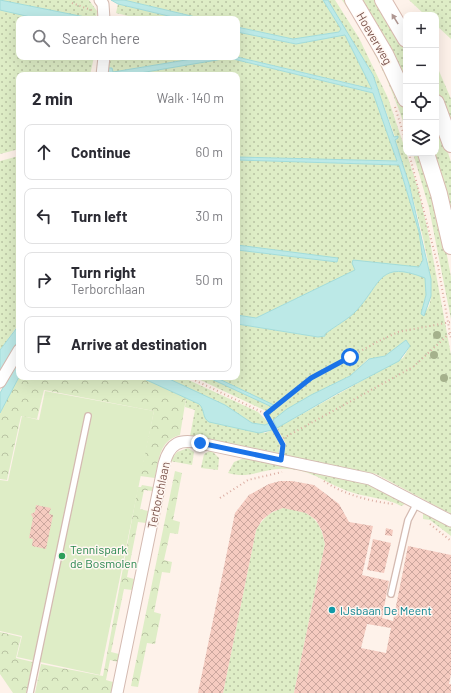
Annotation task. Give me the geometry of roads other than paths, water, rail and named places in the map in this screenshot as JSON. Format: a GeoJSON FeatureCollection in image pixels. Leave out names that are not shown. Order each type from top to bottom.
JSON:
{"type":"FeatureCollection","features":[{"type":"Feature","properties":{"kind":"main road","name":"Hoeverweg"},"geometry":{"type":"LineString","coordinates":[[353,0],[385,54],[403,93]]}},
{"type":"Feature","properties":{"kind":"main road"},"geometry":{"type":"LineString","coordinates":[[383,0],[403,34]]}},
{"type":"Feature","properties":{"kind":"main road"},"geometry":{"type":"LineString","coordinates":[[439,111],[451,144]]}},
{"type":"Feature","properties":{"kind":"main road"},"geometry":{"type":"LineString","coordinates":[[427,156],[439,194],[451,246]]}},
{"type":"Feature","properties":{"kind":"street"},"geometry":{"type":"LineString","coordinates":[[100,0],[103,4],[104,16]]}},
{"type":"Feature","properties":{"kind":"street"},"geometry":{"type":"LineString","coordinates":[[102,72],[104,60]]}},
{"type":"Feature","properties":{"kind":"street"},"geometry":{"type":"LineString","coordinates":[[0,382],[16,355]]}},
{"type":"Feature","properties":{"kind":"street","name":"Terborchlaan"},"geometry":{"type":"LineString","coordinates":[[117,693],[164,464],[170,450],[180,442],[190,441],[370,479],[415,507],[451,521]]}},
{"type":"Feature","properties":{"kind":"lane"},"geometry":{"type":"LineString","coordinates":[[30,693],[88,416]]}},
{"type":"Feature","properties":{"kind":"lane"},"geometry":{"type":"LineString","coordinates":[[391,594],[408,520],[415,507]]}},
{"type":"Feature","properties":{"kind":"water"},"geometry":{"type":"Polygon","coordinates":[[[0,0],[80,16],[26,16],[0,10],[0,0]]]}},
{"type":"Feature","properties":{"kind":"water"},"geometry":{"type":"Polygon","coordinates":[[[111,0],[124,0],[191,16],[168,16],[118,4],[111,0]]]}},
{"type":"Feature","properties":{"kind":"water"},"geometry":{"type":"Polygon","coordinates":[[[323,0],[328,0],[373,75],[394,137],[398,136],[395,140],[409,184],[431,279],[431,296],[424,316],[421,314],[426,295],[425,278],[398,271],[383,277],[357,310],[325,334],[325,336],[318,337],[240,324],[240,315],[256,318],[355,270],[352,263],[353,260],[419,267],[423,260],[419,232],[399,165],[240,160],[240,157],[397,161],[373,93],[237,60],[240,60],[240,58],[372,89],[345,35],[296,44],[240,33],[240,28],[293,39],[339,32],[341,29],[323,0]]]}},
{"type":"Feature","properties":{"kind":"water"},"geometry":{"type":"Polygon","coordinates":[[[186,60],[217,60],[146,72],[113,72],[186,60]]]}},
{"type":"Feature","properties":{"kind":"water"},"geometry":{"type":"Polygon","coordinates":[[[108,68],[112,68],[113,72],[107,72],[108,68]]]}},
{"type":"Feature","properties":{"kind":"water"},"geometry":{"type":"Polygon","coordinates":[[[240,245],[338,258],[337,262],[240,250],[240,245]]]}},
{"type":"Feature","properties":{"kind":"water"},"geometry":{"type":"Polygon","coordinates":[[[16,329],[16,344],[0,371],[0,350],[16,329]]]}},
{"type":"Feature","properties":{"kind":"water"},"geometry":{"type":"Polygon","coordinates":[[[406,340],[410,346],[399,361],[338,393],[277,428],[273,420],[287,409],[311,395],[350,376],[369,359],[385,356],[406,340]]]}},
{"type":"Feature","properties":{"kind":"water"},"geometry":{"type":"Polygon","coordinates":[[[16,365],[16,380],[17,380],[0,413],[0,393],[16,365]]]}},
{"type":"Feature","properties":{"kind":"water"},"geometry":{"type":"Polygon","coordinates":[[[147,380],[171,380],[225,405],[252,423],[265,425],[269,423],[272,430],[259,433],[209,422],[205,418],[199,404],[147,380]]]}},
{"type":"Feature","properties":{"kind":"water"},"geometry":{"type":"Polygon","coordinates":[[[214,380],[221,380],[276,406],[272,407],[214,380]]]}},
{"type":"Feature","properties":{"kind":"place","name":"Tennispark de Bosmolen"},"geometry":{"type":"Point","coordinates":[62,556]}},
{"type":"Feature","properties":{"kind":"place","name":"IJsbaan De Meent"},"geometry":{"type":"Point","coordinates":[332,610]}}]}
